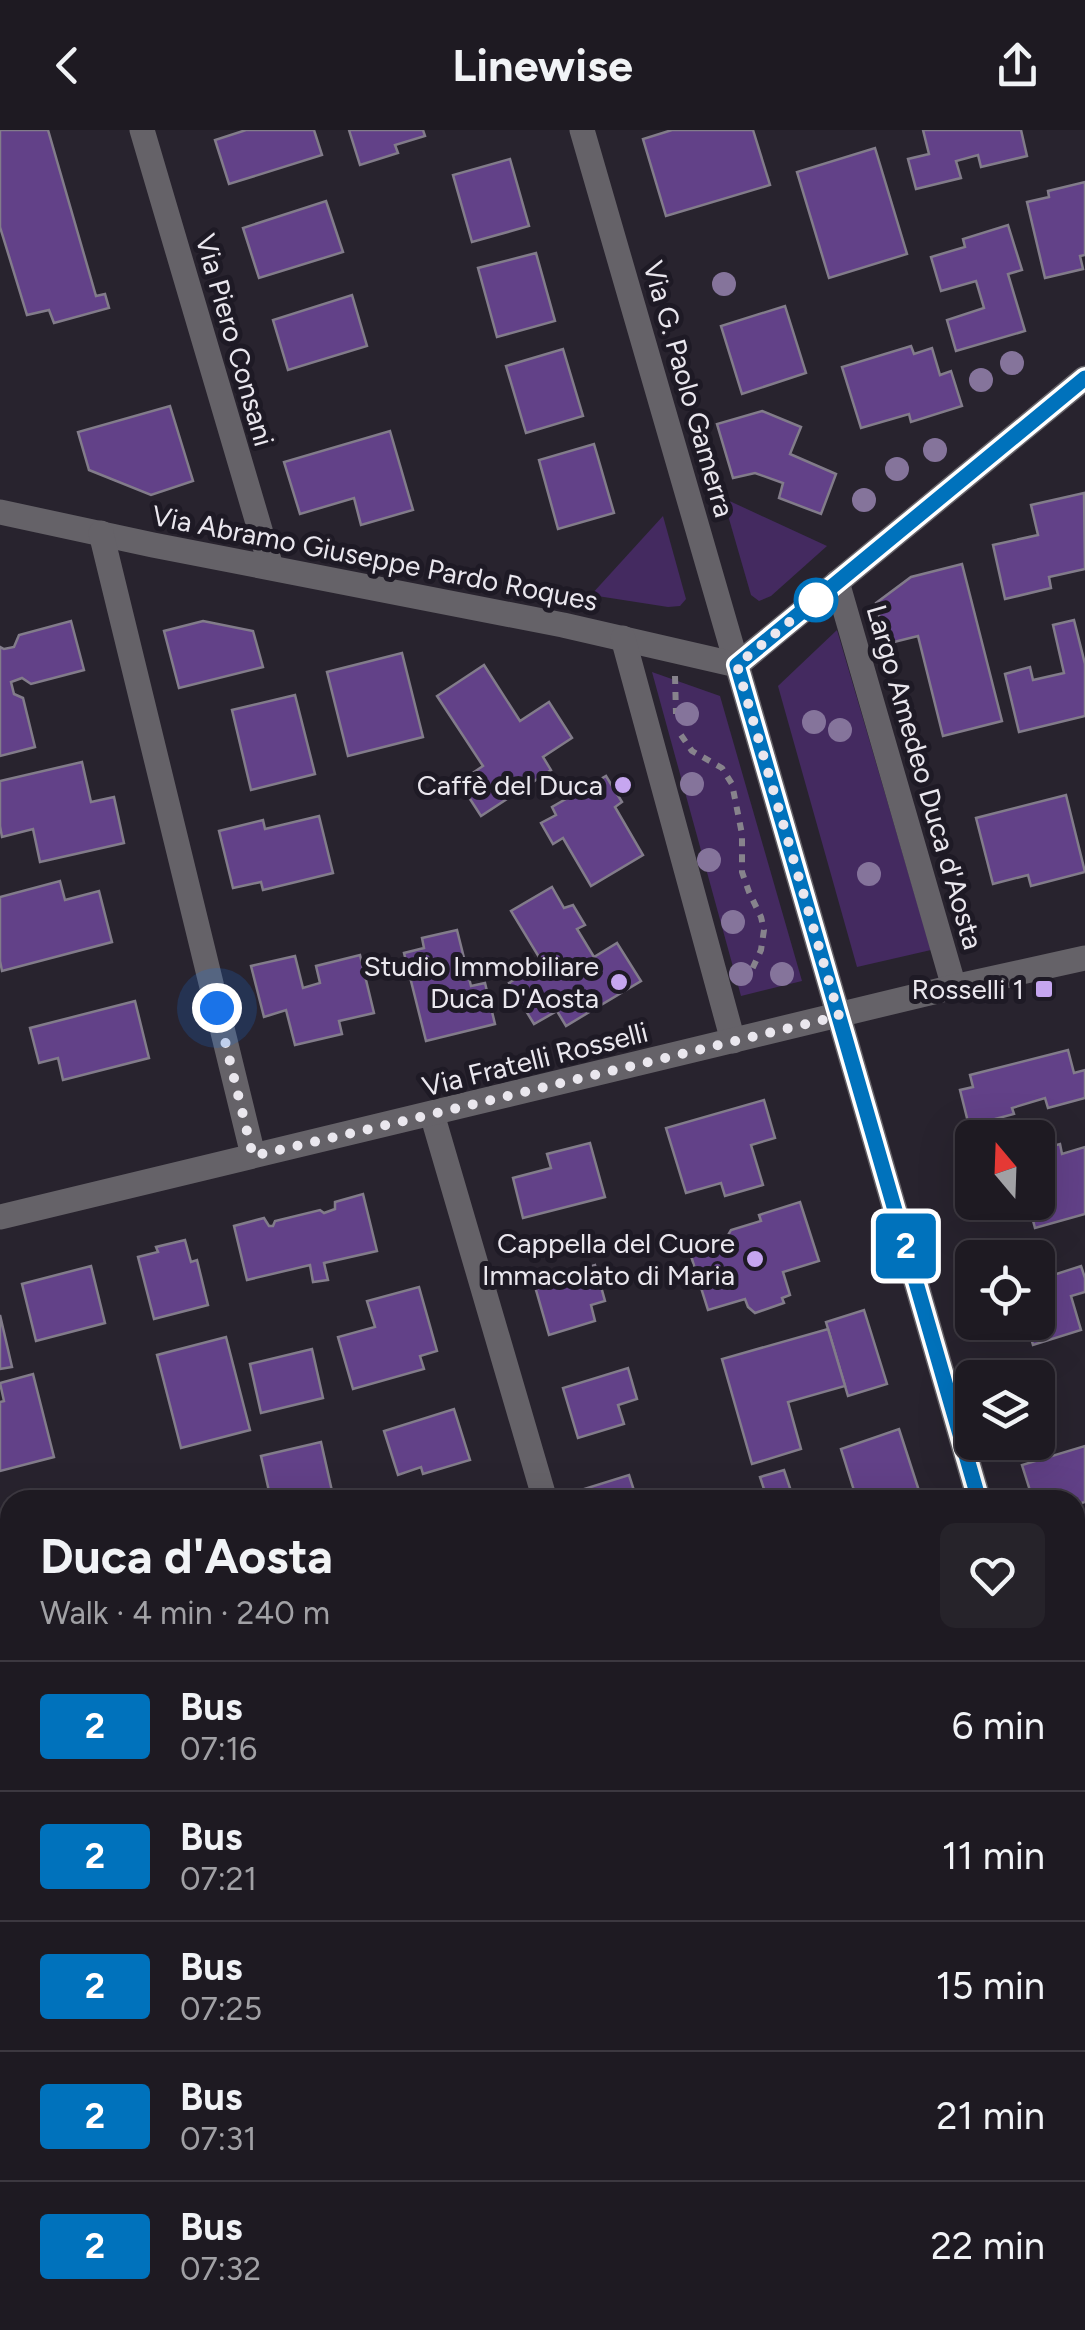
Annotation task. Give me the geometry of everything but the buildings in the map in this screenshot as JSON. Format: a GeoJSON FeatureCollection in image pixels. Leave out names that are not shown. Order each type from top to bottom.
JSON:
{"type":"FeatureCollection","features":[{"type":"Feature","properties":{"kind":"street","name":"Via Piero Consani"},"geometry":{"type":"LineString","coordinates":[[142,130],[271,567]]}},
{"type":"Feature","properties":{"kind":"street","name":"Via G. Paolo Gamerra"},"geometry":{"type":"LineString","coordinates":[[582,130],[737,665]]}},
{"type":"Feature","properties":{"kind":"street"},"geometry":{"type":"LineString","coordinates":[[976,1490],[737,665],[1085,378]]}},
{"type":"Feature","properties":{"kind":"street","name":"Via Abramo Giuseppe Pardo Roques"},"geometry":{"type":"LineString","coordinates":[[0,512],[623,638],[737,665]]}},
{"type":"Feature","properties":{"kind":"street"},"geometry":{"type":"LineString","coordinates":[[101,533],[253,1156]]}},
{"type":"Feature","properties":{"kind":"street","name":"Largo Amedeo Duca d'Aosta"},"geometry":{"type":"LineString","coordinates":[[838,582],[954,988]]}},
{"type":"Feature","properties":{"kind":"street"},"geometry":{"type":"LineString","coordinates":[[623,638],[746,1038]]}},
{"type":"Feature","properties":{"kind":"street","name":"Via Fratelli Rosselli"},"geometry":{"type":"LineString","coordinates":[[0,1217],[1085,958]]}},
{"type":"Feature","properties":{"kind":"street"},"geometry":{"type":"LineString","coordinates":[[432,1114],[542,1490]]}},
{"type":"Feature","properties":{"kind":"path"},"geometry":{"type":"LineString","coordinates":[[676,650],[678,730],[692,751],[722,768],[732,784],[742,834],[742,872],[764,930],[762,950],[747,980],[746,1038]]}},
{"type":"Feature","properties":{"kind":"shaded area"},"geometry":{"type":"Polygon","coordinates":[[[723,498],[827,546],[771,596],[759,601],[751,595],[723,498]]]}},
{"type":"Feature","properties":{"kind":"shaded area"},"geometry":{"type":"Polygon","coordinates":[[[663,516],[686,599],[680,606],[591,595],[663,516]]]}},
{"type":"Feature","properties":{"kind":"shaded area"},"geometry":{"type":"Polygon","coordinates":[[[837,630],[931,950],[857,967],[778,686],[837,630]]]}},
{"type":"Feature","properties":{"kind":"shaded area"},"geometry":{"type":"Polygon","coordinates":[[[652,672],[720,696],[802,981],[741,996],[652,672]]]}},
{"type":"Feature","properties":{"kind":"bus line","name":"2"},"geometry":{"type":"LineString","coordinates":[[976,1490],[737,665],[1085,378]]}},
{"type":"Feature","properties":{"kind":"place","name":"Caffè del Duca"},"geometry":{"type":"Point","coordinates":[623,785]}},
{"type":"Feature","properties":{"kind":"place","name":"Studio Immobiliare Duca D'Aosta"},"geometry":{"type":"Point","coordinates":[619,982]}},
{"type":"Feature","properties":{"kind":"place","name":"Rosselli 1"},"geometry":{"type":"Point","coordinates":[1044,989]}},
{"type":"Feature","properties":{"kind":"place","name":"Cappella del Cuore Immacolato di Maria"},"geometry":{"type":"Point","coordinates":[755,1259]}},
{"type":"Feature","properties":{"kind":"route"},"geometry":{"type":"LineString","coordinates":[[217,1008],[253,1156],[839,1016],[737,665],[816,600]]}}]}
